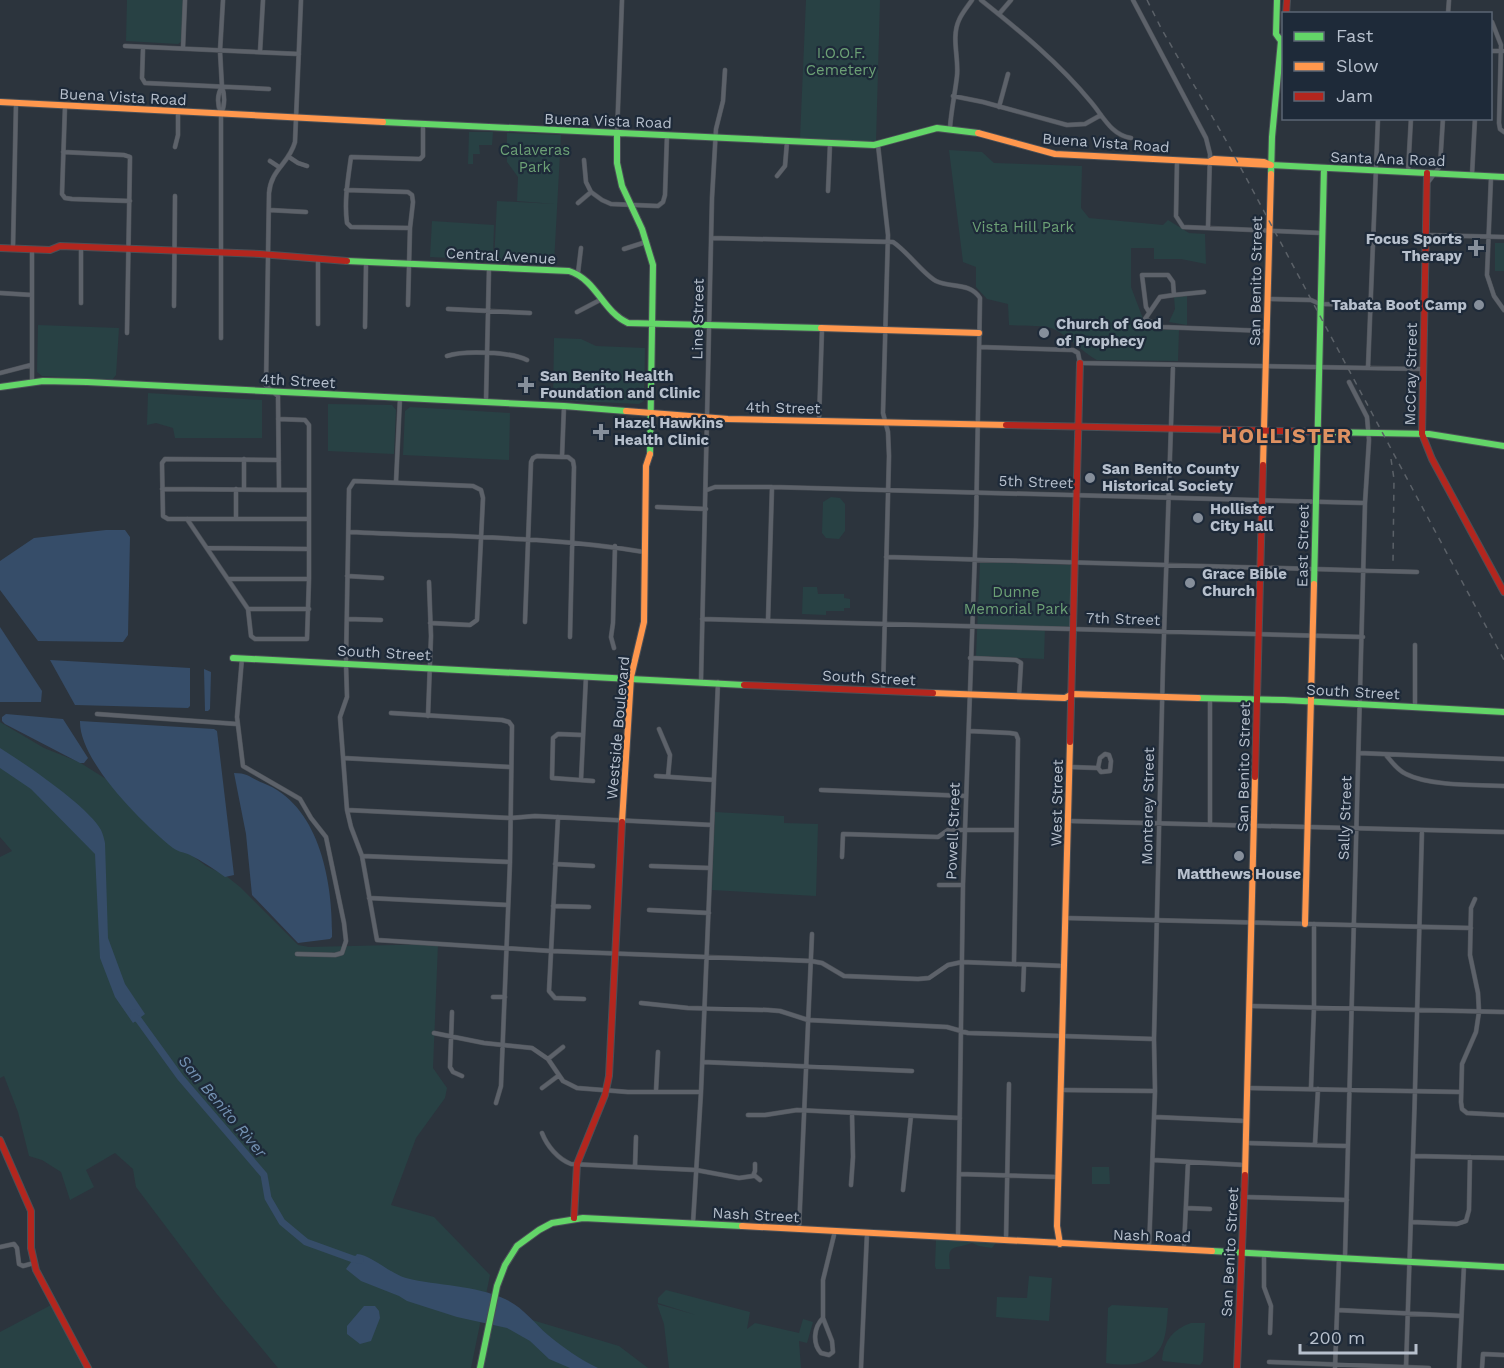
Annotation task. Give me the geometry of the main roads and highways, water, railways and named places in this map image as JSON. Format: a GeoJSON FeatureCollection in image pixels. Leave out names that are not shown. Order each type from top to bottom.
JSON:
{"type":"FeatureCollection","features":[{"type":"Feature","properties":{"kind":"water"},"geometry":{"type":"Polygon","coordinates":[[[125,530],[130,537],[128,635],[123,642],[38,641],[0,590],[0,561],[34,538],[125,530]]]}},
{"type":"Feature","properties":{"kind":"water"},"geometry":{"type":"Polygon","coordinates":[[[0,627],[42,691],[41,702],[0,702],[0,627]]]}},
{"type":"Feature","properties":{"kind":"water"},"geometry":{"type":"Polygon","coordinates":[[[50,660],[190,668],[190,706],[188,708],[75,705],[50,660]]]}},
{"type":"Feature","properties":{"kind":"water"},"geometry":{"type":"Polygon","coordinates":[[[204,669],[211,672],[210,709],[208,711],[205,711],[204,669]]]}},
{"type":"Feature","properties":{"kind":"water"},"geometry":{"type":"Polygon","coordinates":[[[6,714],[63,719],[88,758],[84,763],[80,763],[5,724],[2,717],[6,714]]]}},
{"type":"Feature","properties":{"kind":"water"},"geometry":{"type":"Polygon","coordinates":[[[80,721],[217,731],[234,875],[225,877],[194,857],[175,849],[130,808],[101,772],[90,754],[82,737],[80,721]]]}},
{"type":"Feature","properties":{"kind":"water"},"geometry":{"type":"Polygon","coordinates":[[[0,748],[70,798],[94,820],[101,830],[105,843],[108,938],[125,984],[145,1014],[133,1023],[115,997],[100,958],[95,854],[31,789],[0,768],[0,748]]]}},
{"type":"Feature","properties":{"kind":"water"},"geometry":{"type":"Polygon","coordinates":[[[234,773],[246,775],[282,794],[298,809],[310,827],[326,870],[332,916],[332,937],[330,939],[298,943],[252,895],[246,834],[234,773]]]}},
{"type":"Feature","properties":{"kind":"water"},"geometry":{"type":"Polygon","coordinates":[[[357,1254],[368,1257],[406,1278],[469,1288],[505,1299],[523,1311],[559,1344],[598,1368],[570,1368],[549,1359],[530,1341],[507,1328],[457,1317],[407,1301],[361,1281],[346,1269],[357,1254]]]}},
{"type":"Feature","properties":{"kind":"water"},"geometry":{"type":"Polygon","coordinates":[[[364,1306],[375,1306],[380,1318],[371,1341],[360,1344],[347,1334],[347,1326],[364,1306]]]}},
{"type":"Feature","properties":{"kind":"waterway","name":"San Benito River"},"geometry":{"type":"LineString","coordinates":[[134,1013],[134,1017],[138,1019],[180,1077],[264,1175],[268,1198],[282,1222],[306,1242],[360,1260]]}},
{"type":"Feature","properties":{"kind":"railway"},"geometry":{"type":"LineString","coordinates":[[1147,0],[1228,144],[1504,660]]}},
{"type":"Feature","properties":{"kind":"railway"},"geometry":{"type":"LineString","coordinates":[[1391,459],[1394,479],[1393,563]]}},
{"type":"Feature","properties":{"kind":"place","name":"Focus Sports Therapy"},"geometry":{"type":"Point","coordinates":[1476,248]}},
{"type":"Feature","properties":{"kind":"place","name":"Tabata Boot Camp"},"geometry":{"type":"Point","coordinates":[1479,305]}},
{"type":"Feature","properties":{"kind":"place","name":"Church of God of Prophecy"},"geometry":{"type":"Point","coordinates":[1044,333]}},
{"type":"Feature","properties":{"kind":"place","name":"San Benito Health Foundation and Clinic"},"geometry":{"type":"Point","coordinates":[526,385]}},
{"type":"Feature","properties":{"kind":"place","name":"Hazel Hawkins Health Clinic"},"geometry":{"type":"Point","coordinates":[601,432]}},
{"type":"Feature","properties":{"kind":"place","name":"San Benito County Historical Society"},"geometry":{"type":"Point","coordinates":[1090,478]}},
{"type":"Feature","properties":{"kind":"place","name":"Hollister City Hall"},"geometry":{"type":"Point","coordinates":[1198,518]}},
{"type":"Feature","properties":{"kind":"place","name":"Grace Bible Church"},"geometry":{"type":"Point","coordinates":[1190,583]}},
{"type":"Feature","properties":{"kind":"place","name":"Matthews House"},"geometry":{"type":"Point","coordinates":[1239,856]}},
{"type":"Feature","properties":{"kind":"district","name":"HOLLISTER"},"geometry":{"type":"Point","coordinates":[1287,436]}},
{"type":"Feature","properties":{"kind":"park label","name":"I.O.O.F. Cemetery"},"geometry":{"type":"Point","coordinates":[841,62]}},
{"type":"Feature","properties":{"kind":"park label","name":"Calaveras Park"},"geometry":{"type":"Point","coordinates":[535,158]}},
{"type":"Feature","properties":{"kind":"park label","name":"Vista Hill Park"},"geometry":{"type":"Point","coordinates":[1023,227]}},
{"type":"Feature","properties":{"kind":"park label","name":"Dunne Memorial Park"},"geometry":{"type":"Point","coordinates":[1016,600]}}]}
